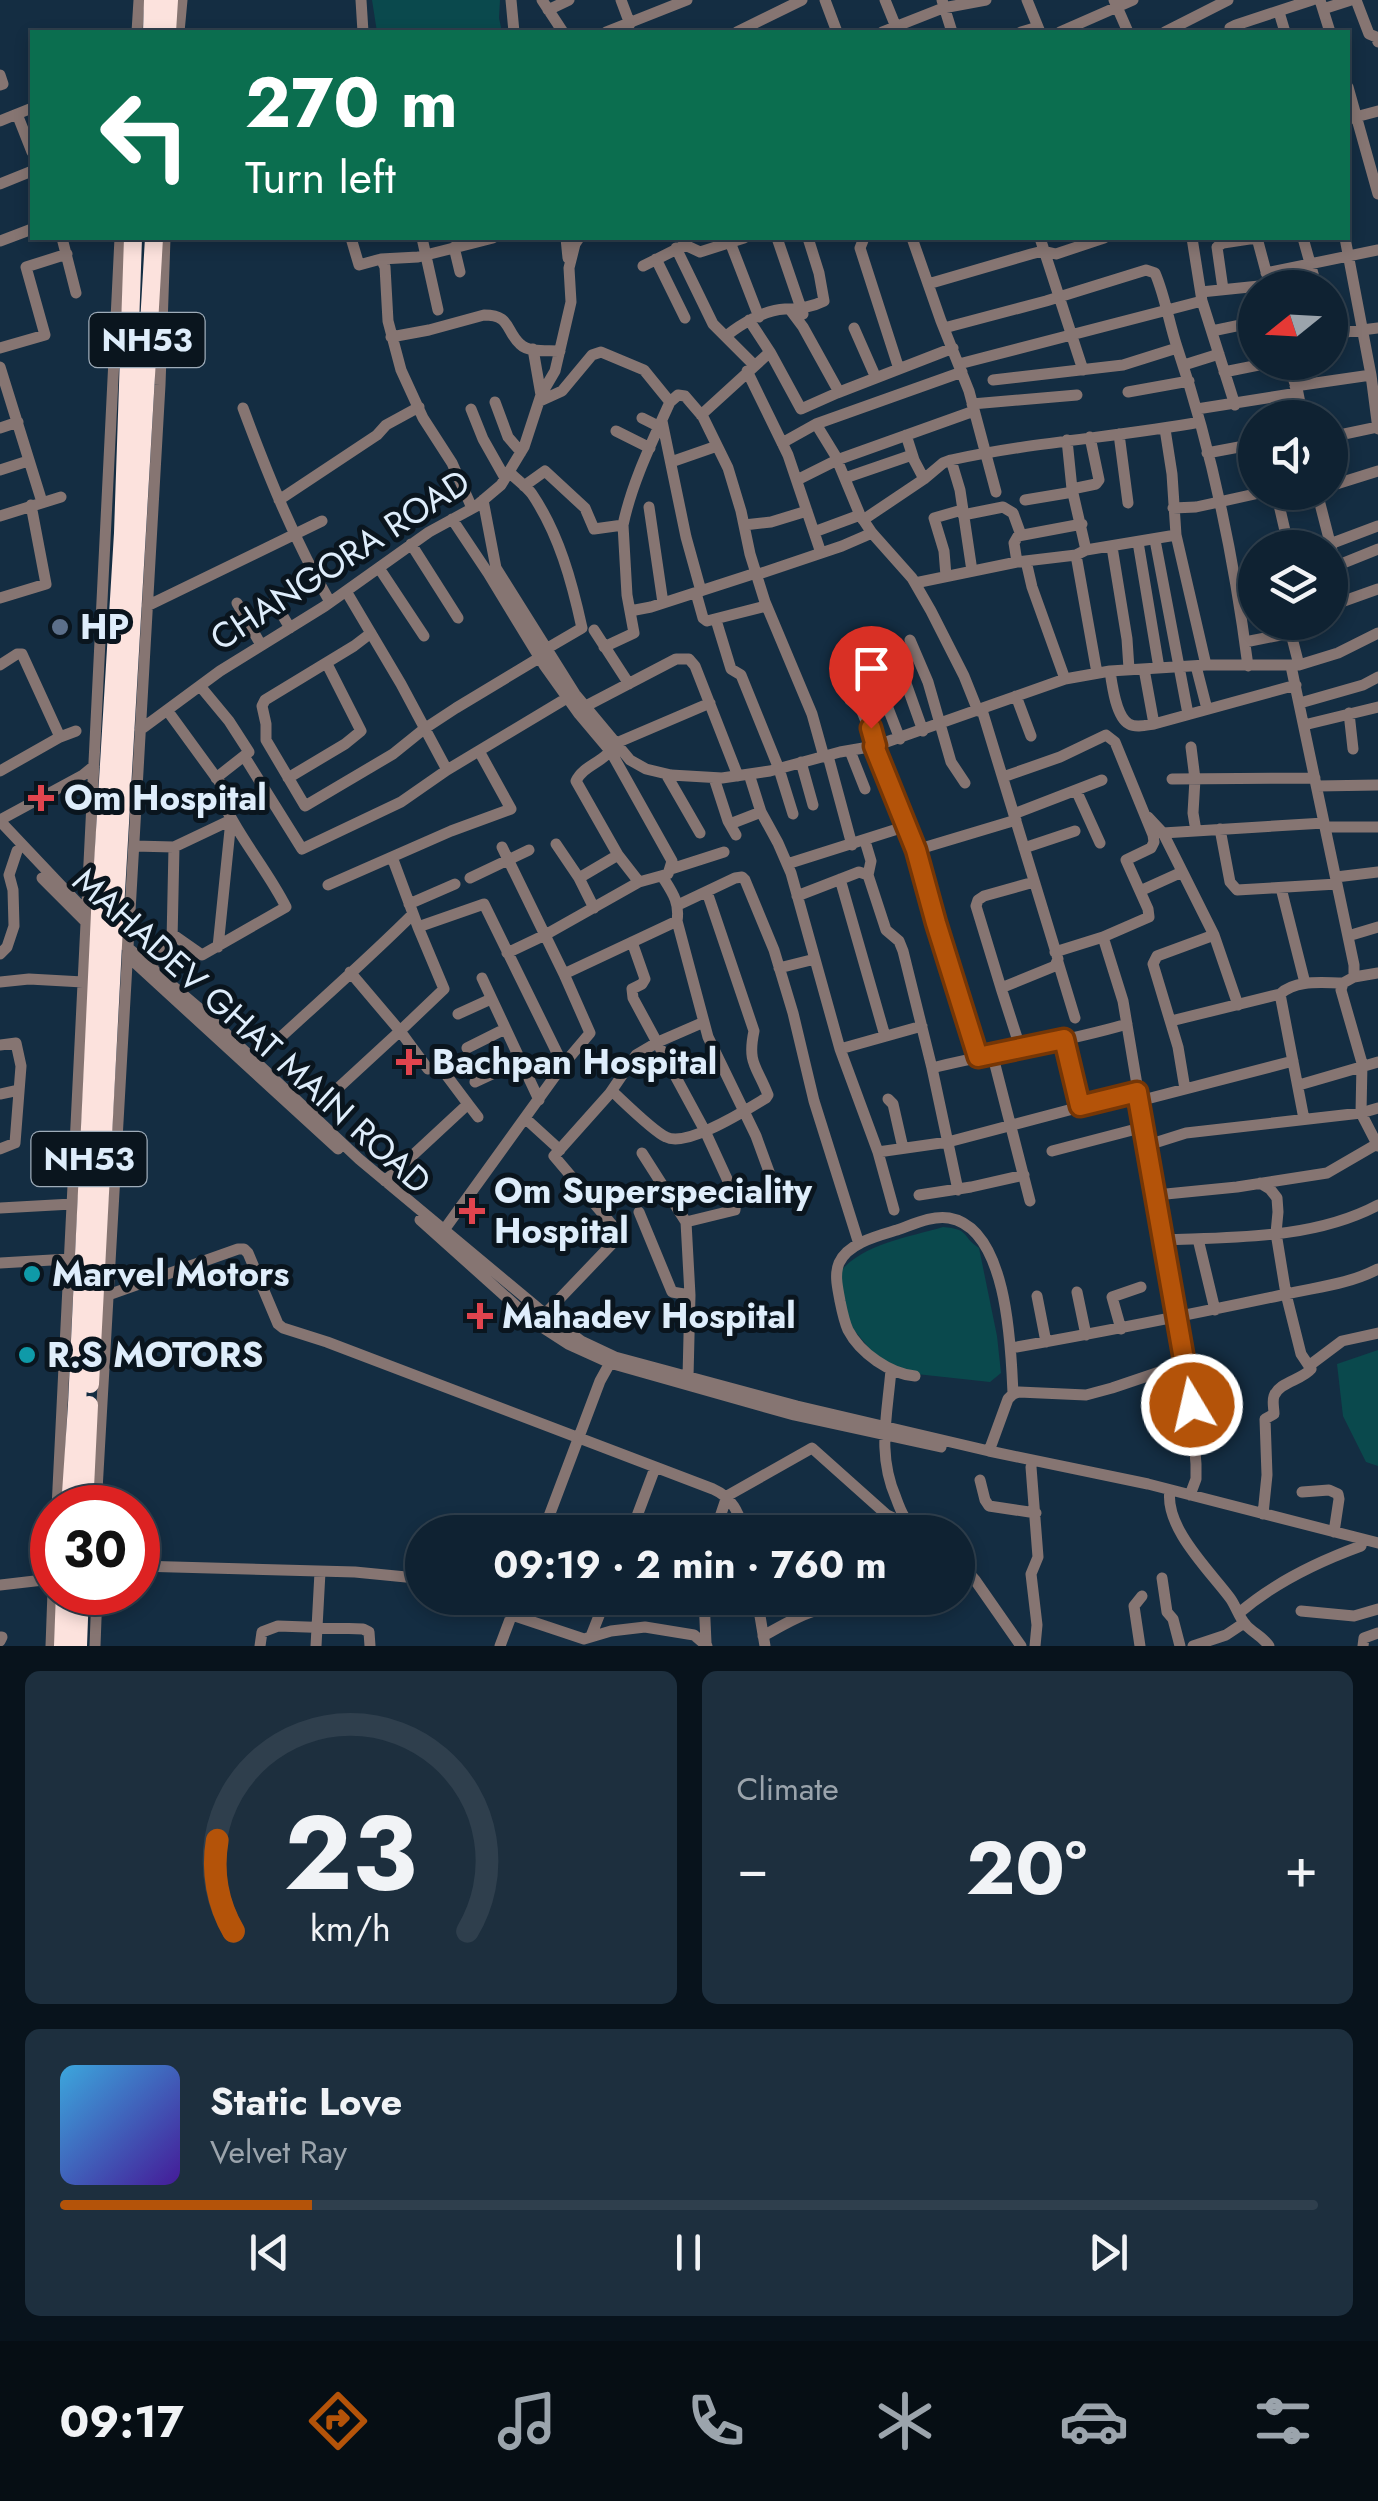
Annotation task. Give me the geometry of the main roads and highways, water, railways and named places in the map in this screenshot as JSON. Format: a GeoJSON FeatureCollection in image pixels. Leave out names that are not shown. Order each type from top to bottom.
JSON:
{"type":"FeatureCollection","features":[{"type":"Feature","properties":{"kind":"highway"},"geometry":{"type":"LineString","coordinates":[[152,30],[154,0]]}},
{"type":"Feature","properties":{"kind":"highway"},"geometry":{"type":"LineString","coordinates":[[167,30],[169,0]]}},
{"type":"Feature","properties":{"kind":"highway","name":"NH53"},"geometry":{"type":"LineString","coordinates":[[130,534],[119,427],[133,240]]}},
{"type":"Feature","properties":{"kind":"highway","name":"NH53"},"geometry":{"type":"LineString","coordinates":[[71,1485],[83,1405],[100,913],[130,534],[149,442],[154,240]]}},
{"type":"Feature","properties":{"kind":"highway"},"geometry":{"type":"LineString","coordinates":[[63,1646],[64,1615]]}},
{"type":"Feature","properties":{"kind":"highway"},"geometry":{"type":"LineString","coordinates":[[78,1646],[79,1615]]}},
{"type":"Feature","properties":{"kind":"place","name":"HP"},"geometry":{"type":"Point","coordinates":[60,627]}},
{"type":"Feature","properties":{"kind":"place","name":"Om Hospital"},"geometry":{"type":"Point","coordinates":[41,798]}},
{"type":"Feature","properties":{"kind":"place","name":"Bachpan Hospital"},"geometry":{"type":"Point","coordinates":[409,1062]}},
{"type":"Feature","properties":{"kind":"place","name":"Om Superspeciality Hospital"},"geometry":{"type":"Point","coordinates":[472,1211]}},
{"type":"Feature","properties":{"kind":"place","name":"Marvel Motors"},"geometry":{"type":"Point","coordinates":[32,1274]}},
{"type":"Feature","properties":{"kind":"place","name":"Mahadev Hospital"},"geometry":{"type":"Point","coordinates":[480,1316]}},
{"type":"Feature","properties":{"kind":"place","name":"R.S MOTORS"},"geometry":{"type":"Point","coordinates":[27,1355]}}]}
